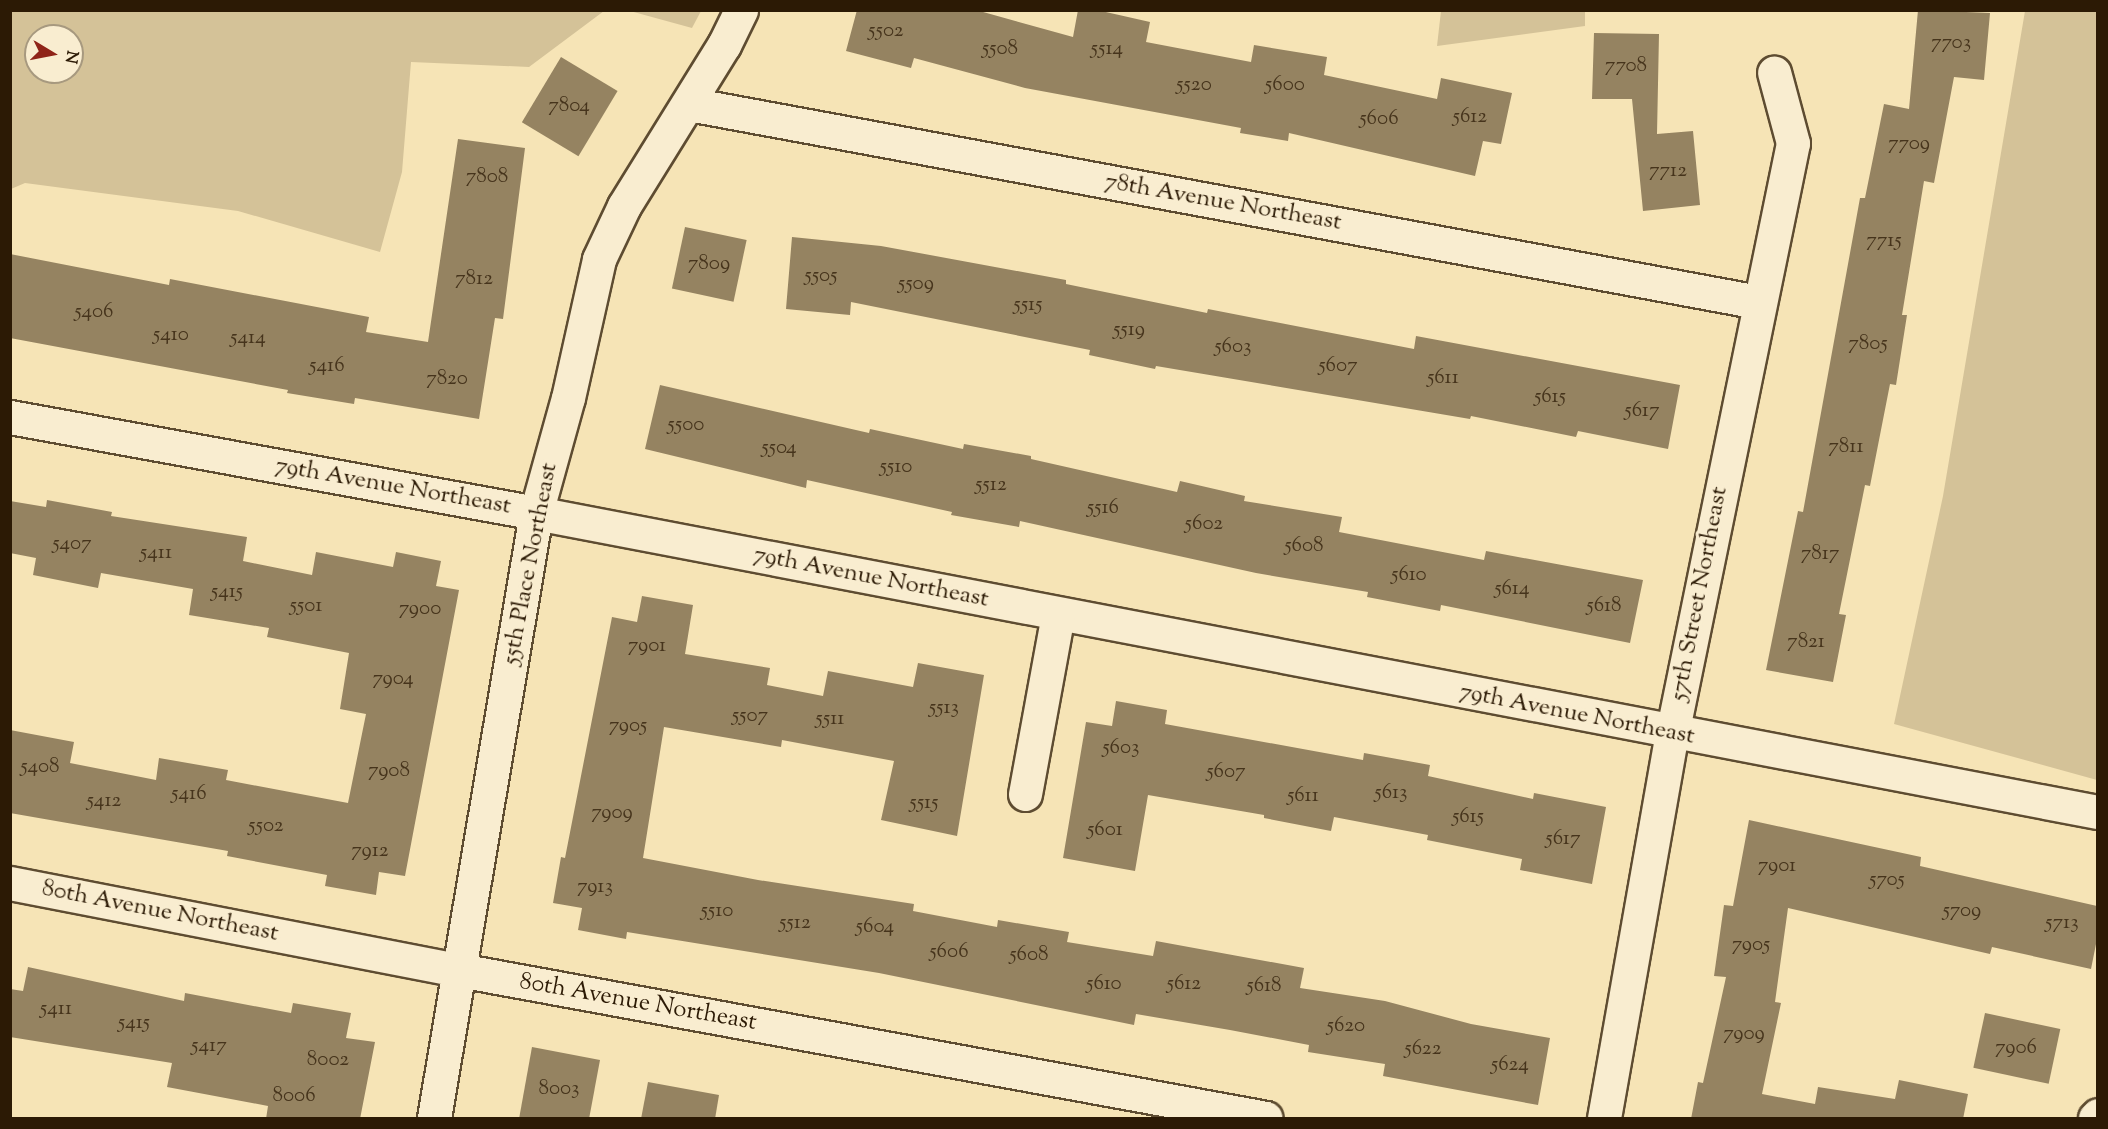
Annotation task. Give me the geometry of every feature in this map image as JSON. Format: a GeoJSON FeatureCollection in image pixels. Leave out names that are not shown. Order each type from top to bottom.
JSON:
{"type":"FeatureCollection","features":[{"type":"Feature","properties":{"kind":"street","name":"55th Place Northeast"},"geometry":{"type":"LineString","coordinates":[[434,1119],[536,513],[568,398],[599,259],[624,206],[689,104],[741,10]]}},
{"type":"Feature","properties":{"kind":"street","name":"57th Street Northeast"},"geometry":{"type":"LineString","coordinates":[[1604,1119],[1672,734],[1758,302],[1793,143],[1774,72]]}},
{"type":"Feature","properties":{"kind":"street","name":"78th Avenue Northeast"},"geometry":{"type":"LineString","coordinates":[[689,104],[1758,302]]}},
{"type":"Feature","properties":{"kind":"street","name":"79th Avenue Northeast"},"geometry":{"type":"LineString","coordinates":[[10,417],[536,513],[1672,734],[2097,812]]}},
{"type":"Feature","properties":{"kind":"street"},"geometry":{"type":"LineString","coordinates":[[1025,794],[1058,614]]}},
{"type":"Feature","properties":{"kind":"street","name":"80th Avenue Northeast"},"geometry":{"type":"LineString","coordinates":[[10,883],[459,970],[1266,1119]]}},
{"type":"Feature","properties":{"kind":"street"},"geometry":{"type":"LineString","coordinates":[[2095,1119],[2097,1114]]}},
{"type":"Feature","properties":{"kind":"shaded area"},"geometry":{"type":"Polygon","coordinates":[[[11,10],[604,10],[529,67],[411,62],[402,172],[380,252],[238,211],[25,183],[11,189],[11,10]]]}},
{"type":"Feature","properties":{"kind":"shaded area"},"geometry":{"type":"Polygon","coordinates":[[[701,10],[692,28],[630,11],[701,10]]]}},
{"type":"Feature","properties":{"kind":"shaded area"},"geometry":{"type":"Polygon","coordinates":[[[1441,11],[1585,11],[1585,26],[1437,46],[1441,11]]]}},
{"type":"Feature","properties":{"kind":"shaded area"},"geometry":{"type":"Polygon","coordinates":[[[2025,11],[2097,11],[2097,780],[1894,724],[1943,496],[2025,11]]]}},
{"type":"Feature","properties":{"kind":"building"},"geometry":{"type":"Polygon","coordinates":[[[857,10],[976,10],[1073,37],[1078,10],[1097,10],[1150,22],[1146,42],[1251,62],[1254,45],[1327,57],[1324,75],[1437,99],[1441,78],[1512,93],[1501,144],[1483,141],[1475,176],[1289,133],[1288,141],[1240,133],[1241,128],[1025,88],[914,58],[911,68],[846,51],[857,10]]]}},
{"type":"Feature","properties":{"kind":"building"},"geometry":{"type":"Polygon","coordinates":[[[1918,10],[1990,13],[1984,80],[1954,77],[1934,183],[1924,181],[1902,315],[1907,315],[1896,385],[1890,384],[1870,486],[1865,485],[1839,614],[1846,615],[1833,682],[1766,670],[1798,511],[1803,512],[1860,198],[1865,198],[1884,104],[1909,109],[1918,10]]]}},
{"type":"Feature","properties":{"kind":"building"},"geometry":{"type":"Polygon","coordinates":[[[1594,33],[1659,34],[1657,134],[1693,131],[1700,205],[1643,211],[1632,99],[1592,99],[1594,33]]]}},
{"type":"Feature","properties":{"kind":"building"},"geometry":{"type":"Polygon","coordinates":[[[561,57],[618,91],[578,156],[522,122],[561,57]]]}},
{"type":"Feature","properties":{"kind":"building"},"geometry":{"type":"Polygon","coordinates":[[[458,139],[525,148],[503,319],[495,318],[479,419],[355,398],[354,404],[287,393],[288,390],[10,338],[10,254],[169,285],[170,279],[369,317],[366,332],[428,342],[458,139]]]}},
{"type":"Feature","properties":{"kind":"building"},"geometry":{"type":"Polygon","coordinates":[[[685,227],[747,240],[734,302],[672,289],[685,227]]]}},
{"type":"Feature","properties":{"kind":"building"},"geometry":{"type":"Polygon","coordinates":[[[792,237],[881,246],[1066,280],[1066,284],[1207,313],[1208,309],[1414,349],[1416,336],[1680,385],[1668,449],[1578,431],[1576,437],[1471,416],[1470,419],[1156,366],[1155,369],[1089,355],[1090,350],[851,302],[850,315],[786,309],[792,237]]]}},
{"type":"Feature","properties":{"kind":"building"},"geometry":{"type":"Polygon","coordinates":[[[660,385],[869,433],[870,429],[963,449],[964,444],[1031,456],[1031,459],[1177,492],[1180,481],[1245,496],[1244,501],[1342,517],[1339,532],[1484,560],[1486,551],[1643,580],[1630,643],[1441,605],[1440,611],[1367,597],[1368,592],[1256,573],[1020,521],[1019,527],[951,515],[952,512],[807,480],[806,488],[645,449],[660,385]]]}},
{"type":"Feature","properties":{"kind":"building"},"geometry":{"type":"Polygon","coordinates":[[[47,500],[112,512],[111,516],[247,537],[243,561],[312,575],[316,552],[393,567],[396,552],[441,561],[436,586],[459,590],[405,876],[379,872],[376,895],[325,886],[327,875],[227,856],[228,851],[10,813],[10,730],[74,742],[70,763],[156,780],[159,758],[228,770],[226,780],[348,803],[366,714],[340,709],[349,653],[267,637],[269,628],[189,615],[193,589],[101,573],[98,588],[33,575],[36,558],[10,553],[10,501],[46,507],[47,500]]]}},
{"type":"Feature","properties":{"kind":"building"},"geometry":{"type":"Polygon","coordinates":[[[642,596],[693,605],[685,654],[770,668],[767,685],[823,696],[828,671],[913,687],[918,663],[984,675],[957,836],[881,820],[894,761],[782,740],[781,747],[664,727],[643,858],[758,880],[914,904],[913,911],[997,927],[998,920],[1069,932],[1067,942],[1153,956],[1156,941],[1304,968],[1300,988],[1385,1001],[1471,1024],[1550,1038],[1538,1105],[1383,1076],[1385,1064],[1308,1052],[1309,1045],[1230,1030],[1136,1014],[1134,1025],[879,973],[627,932],[626,939],[578,930],[582,908],[553,903],[561,857],[565,858],[612,617],[637,622],[642,596]]]}},
{"type":"Feature","properties":{"kind":"building"},"geometry":{"type":"Polygon","coordinates":[[[1116,701],[1167,710],[1165,724],[1363,760],[1364,753],[1430,765],[1428,776],[1533,799],[1534,793],[1606,807],[1592,884],[1520,870],[1522,859],[1427,840],[1428,835],[1334,817],[1331,831],[1264,818],[1264,815],[1148,795],[1135,871],[1063,858],[1086,722],[1112,726],[1116,701]]]}},
{"type":"Feature","properties":{"kind":"building"},"geometry":{"type":"Polygon","coordinates":[[[1749,820],[1921,857],[1920,866],[2097,906],[2097,939],[2091,969],[1992,947],[1990,954],[1788,908],[1775,1002],[1781,1003],[1762,1094],[1815,1104],[1818,1087],[1895,1099],[1899,1080],[1968,1094],[1963,1119],[1691,1119],[1698,1082],[1703,1083],[1726,977],[1714,976],[1724,905],[1733,906],[1749,820]]]}},
{"type":"Feature","properties":{"kind":"building"},"geometry":{"type":"Polygon","coordinates":[[[28,967],[184,1001],[185,993],[291,1013],[293,1003],[351,1013],[346,1038],[375,1042],[360,1119],[266,1119],[268,1106],[167,1087],[172,1063],[10,1037],[10,989],[23,991],[28,967]]]}},
{"type":"Feature","properties":{"kind":"building"},"geometry":{"type":"Polygon","coordinates":[[[1985,1013],[2060,1029],[2049,1084],[1973,1068],[1985,1013]]]}},
{"type":"Feature","properties":{"kind":"building"},"geometry":{"type":"Polygon","coordinates":[[[532,1047],[600,1060],[589,1119],[519,1119],[532,1047]]]}},
{"type":"Feature","properties":{"kind":"building"},"geometry":{"type":"Polygon","coordinates":[[[648,1082],[719,1095],[715,1119],[641,1119],[648,1082]]]}}]}
